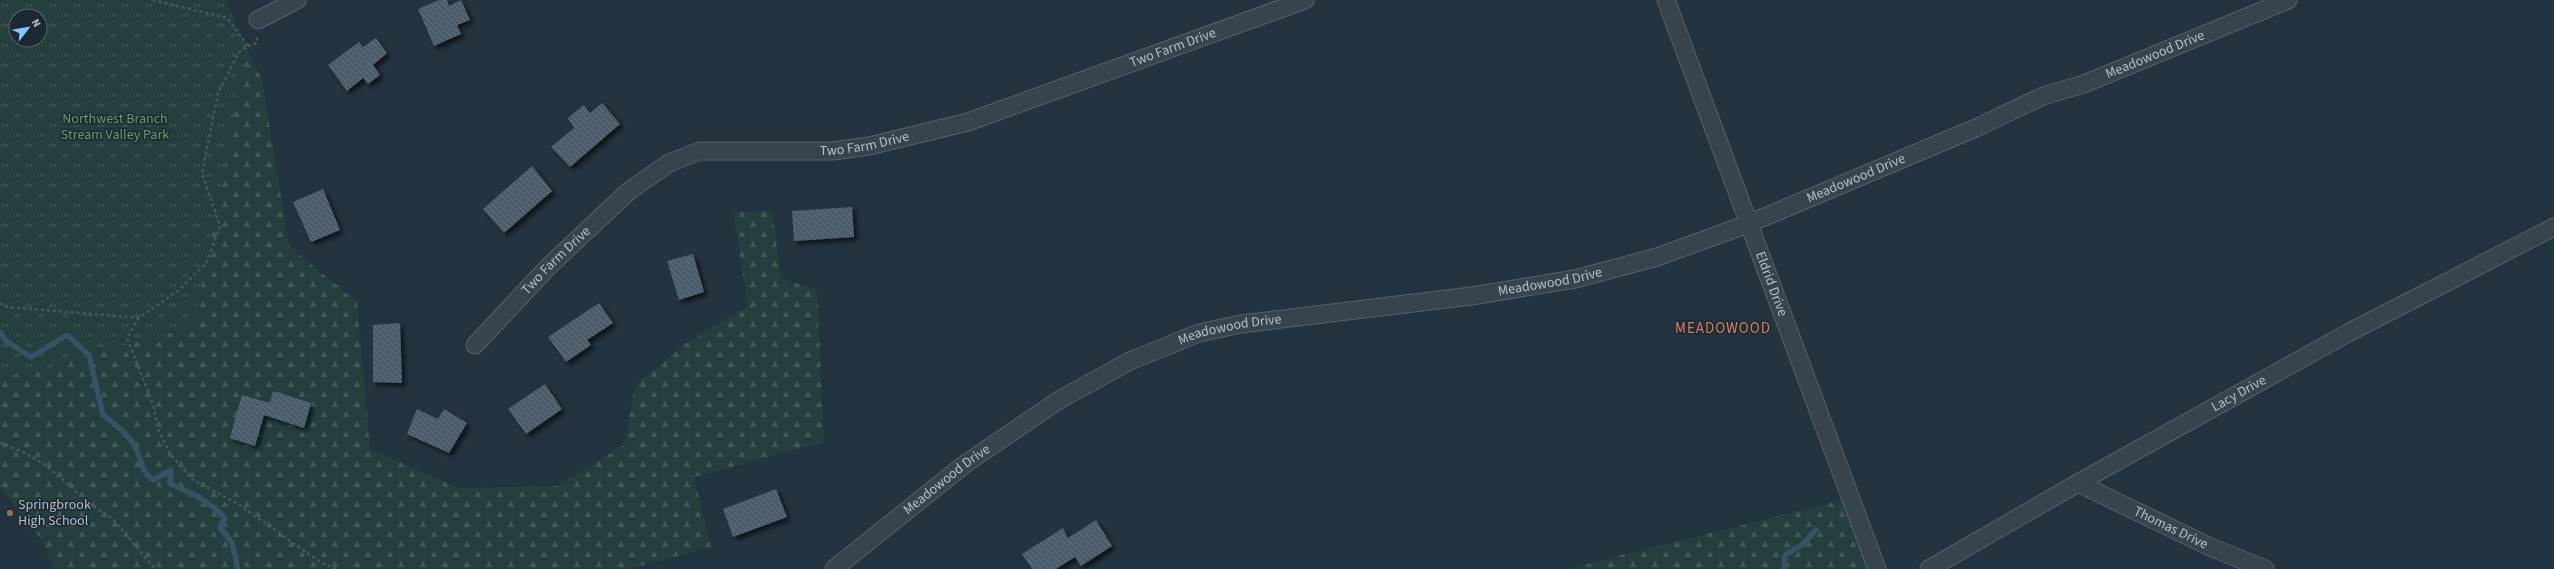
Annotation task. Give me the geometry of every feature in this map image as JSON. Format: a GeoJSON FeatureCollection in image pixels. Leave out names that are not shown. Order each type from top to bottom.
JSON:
{"type":"FeatureCollection","features":[{"type":"Feature","properties":{"kind":"street"},"geometry":{"type":"LineString","coordinates":[[258,20],[297,0]]}},
{"type":"Feature","properties":{"kind":"street","name":"Two Farm Drive"},"geometry":{"type":"LineString","coordinates":[[475,345],[558,258],[629,191],[669,163],[700,151],[833,151],[862,147],[968,122],[1305,0]]}},
{"type":"Feature","properties":{"kind":"street","name":"Eldrid Drive"},"geometry":{"type":"LineString","coordinates":[[1666,0],[1877,569]]}},
{"type":"Feature","properties":{"kind":"street","name":"Meadowood Drive"},"geometry":{"type":"LineString","coordinates":[[834,569],[965,464],[1059,400],[1130,361],[1198,332],[1241,324],[1471,296],[1575,279],[1657,257],[1748,224],[1978,127],[2044,96],[2084,84],[2288,0]]}},
{"type":"Feature","properties":{"kind":"street","name":"Lacy Drive"},"geometry":{"type":"LineString","coordinates":[[1929,569],[2078,483],[2348,333],[2554,227]]}},
{"type":"Feature","properties":{"kind":"street","name":"Thomas Drive"},"geometry":{"type":"LineString","coordinates":[[2078,483],[2210,548],[2264,569]]}},
{"type":"Feature","properties":{"kind":"path"},"geometry":{"type":"LineString","coordinates":[[152,0],[227,18],[248,46],[239,52],[218,93],[202,173],[220,226],[207,262],[179,290],[139,318],[127,338],[153,404],[158,429],[171,455],[192,479],[238,504],[320,562],[336,569]]}},
{"type":"Feature","properties":{"kind":"path"},"geometry":{"type":"LineString","coordinates":[[0,304],[7,307],[139,318]]}},
{"type":"Feature","properties":{"kind":"path"},"geometry":{"type":"LineString","coordinates":[[0,442],[23,452],[44,464],[96,508],[112,518],[155,569]]}},
{"type":"Feature","properties":{"kind":"green space"},"geometry":{"type":"Polygon","coordinates":[[[0,0],[225,0],[262,80],[289,246],[357,302],[370,449],[459,488],[558,486],[624,445],[635,386],[685,344],[748,306],[733,212],[772,211],[781,278],[817,290],[824,442],[694,477],[711,547],[629,569],[54,569],[40,538],[0,488],[0,0]]]}},
{"type":"Feature","properties":{"kind":"green space","name":"Northwest Branch Stream Valley Park"},"geometry":{"type":"Polygon","coordinates":[[[0,0],[225,0],[247,52],[193,327],[0,379],[0,0]]]}},
{"type":"Feature","properties":{"kind":"green space"},"geometry":{"type":"Polygon","coordinates":[[[1850,498],[1877,569],[1566,569],[1850,498]]]}},
{"type":"Feature","properties":{"kind":"building"},"geometry":{"type":"Polygon","coordinates":[[[439,0],[447,0],[449,6],[461,0],[470,20],[457,25],[461,34],[434,46],[418,9],[439,0]]]}},
{"type":"Feature","properties":{"kind":"building"},"geometry":{"type":"Polygon","coordinates":[[[376,38],[387,53],[373,65],[380,75],[368,84],[363,78],[347,91],[328,65],[359,42],[363,47],[376,38]]]}},
{"type":"Feature","properties":{"kind":"building"},"geometry":{"type":"Polygon","coordinates":[[[602,103],[620,124],[570,167],[551,147],[574,128],[568,118],[584,105],[590,113],[602,103]]]}},
{"type":"Feature","properties":{"kind":"building"},"geometry":{"type":"Polygon","coordinates":[[[532,166],[552,191],[504,233],[483,209],[532,166]]]}},
{"type":"Feature","properties":{"kind":"building"},"geometry":{"type":"Polygon","coordinates":[[[323,189],[340,230],[311,242],[293,202],[323,189]]]}},
{"type":"Feature","properties":{"kind":"building"},"geometry":{"type":"Polygon","coordinates":[[[852,207],[854,237],[794,241],[792,211],[852,207]]]}},
{"type":"Feature","properties":{"kind":"building"},"geometry":{"type":"Polygon","coordinates":[[[693,254],[704,292],[679,300],[667,261],[693,254]]]}},
{"type":"Feature","properties":{"kind":"building"},"geometry":{"type":"Polygon","coordinates":[[[599,303],[613,323],[587,340],[591,345],[566,362],[548,337],[599,303]]]}},
{"type":"Feature","properties":{"kind":"building"},"geometry":{"type":"Polygon","coordinates":[[[400,323],[402,383],[373,382],[373,325],[400,323]]]}},
{"type":"Feature","properties":{"kind":"building"},"geometry":{"type":"Polygon","coordinates":[[[545,384],[562,409],[526,434],[508,409],[545,384]]]}},
{"type":"Feature","properties":{"kind":"building"},"geometry":{"type":"Polygon","coordinates":[[[273,391],[311,403],[304,428],[264,415],[255,446],[230,438],[242,395],[270,403],[273,391]]]}},
{"type":"Feature","properties":{"kind":"building"},"geometry":{"type":"Polygon","coordinates":[[[417,409],[438,419],[444,409],[467,423],[449,453],[407,434],[417,409]]]}},
{"type":"Feature","properties":{"kind":"building"},"geometry":{"type":"Polygon","coordinates":[[[776,489],[787,517],[733,537],[723,509],[776,489]]]}},
{"type":"Feature","properties":{"kind":"building"},"geometry":{"type":"Polygon","coordinates":[[[1096,520],[1112,546],[1081,566],[1075,557],[1056,569],[1032,569],[1022,554],[1063,528],[1068,538],[1096,520]]]}},
{"type":"Feature","properties":{"kind":"waterway"},"geometry":{"type":"LineString","coordinates":[[0,332],[6,341],[31,357],[67,335],[89,355],[103,415],[117,426],[131,441],[137,451],[144,470],[153,480],[171,470],[170,484],[199,498],[213,507],[225,518],[220,527],[232,543],[238,569]]}},
{"type":"Feature","properties":{"kind":"waterway"},"geometry":{"type":"LineString","coordinates":[[1784,569],[1785,555],[1802,545],[1816,530]]}},
{"type":"Feature","properties":{"kind":"place","name":"Springbrook High School"},"geometry":{"type":"Point","coordinates":[10,513]}},
{"type":"Feature","properties":{"kind":"district","name":"MEADOWOOD"},"geometry":{"type":"Point","coordinates":[1723,328]}}]}
